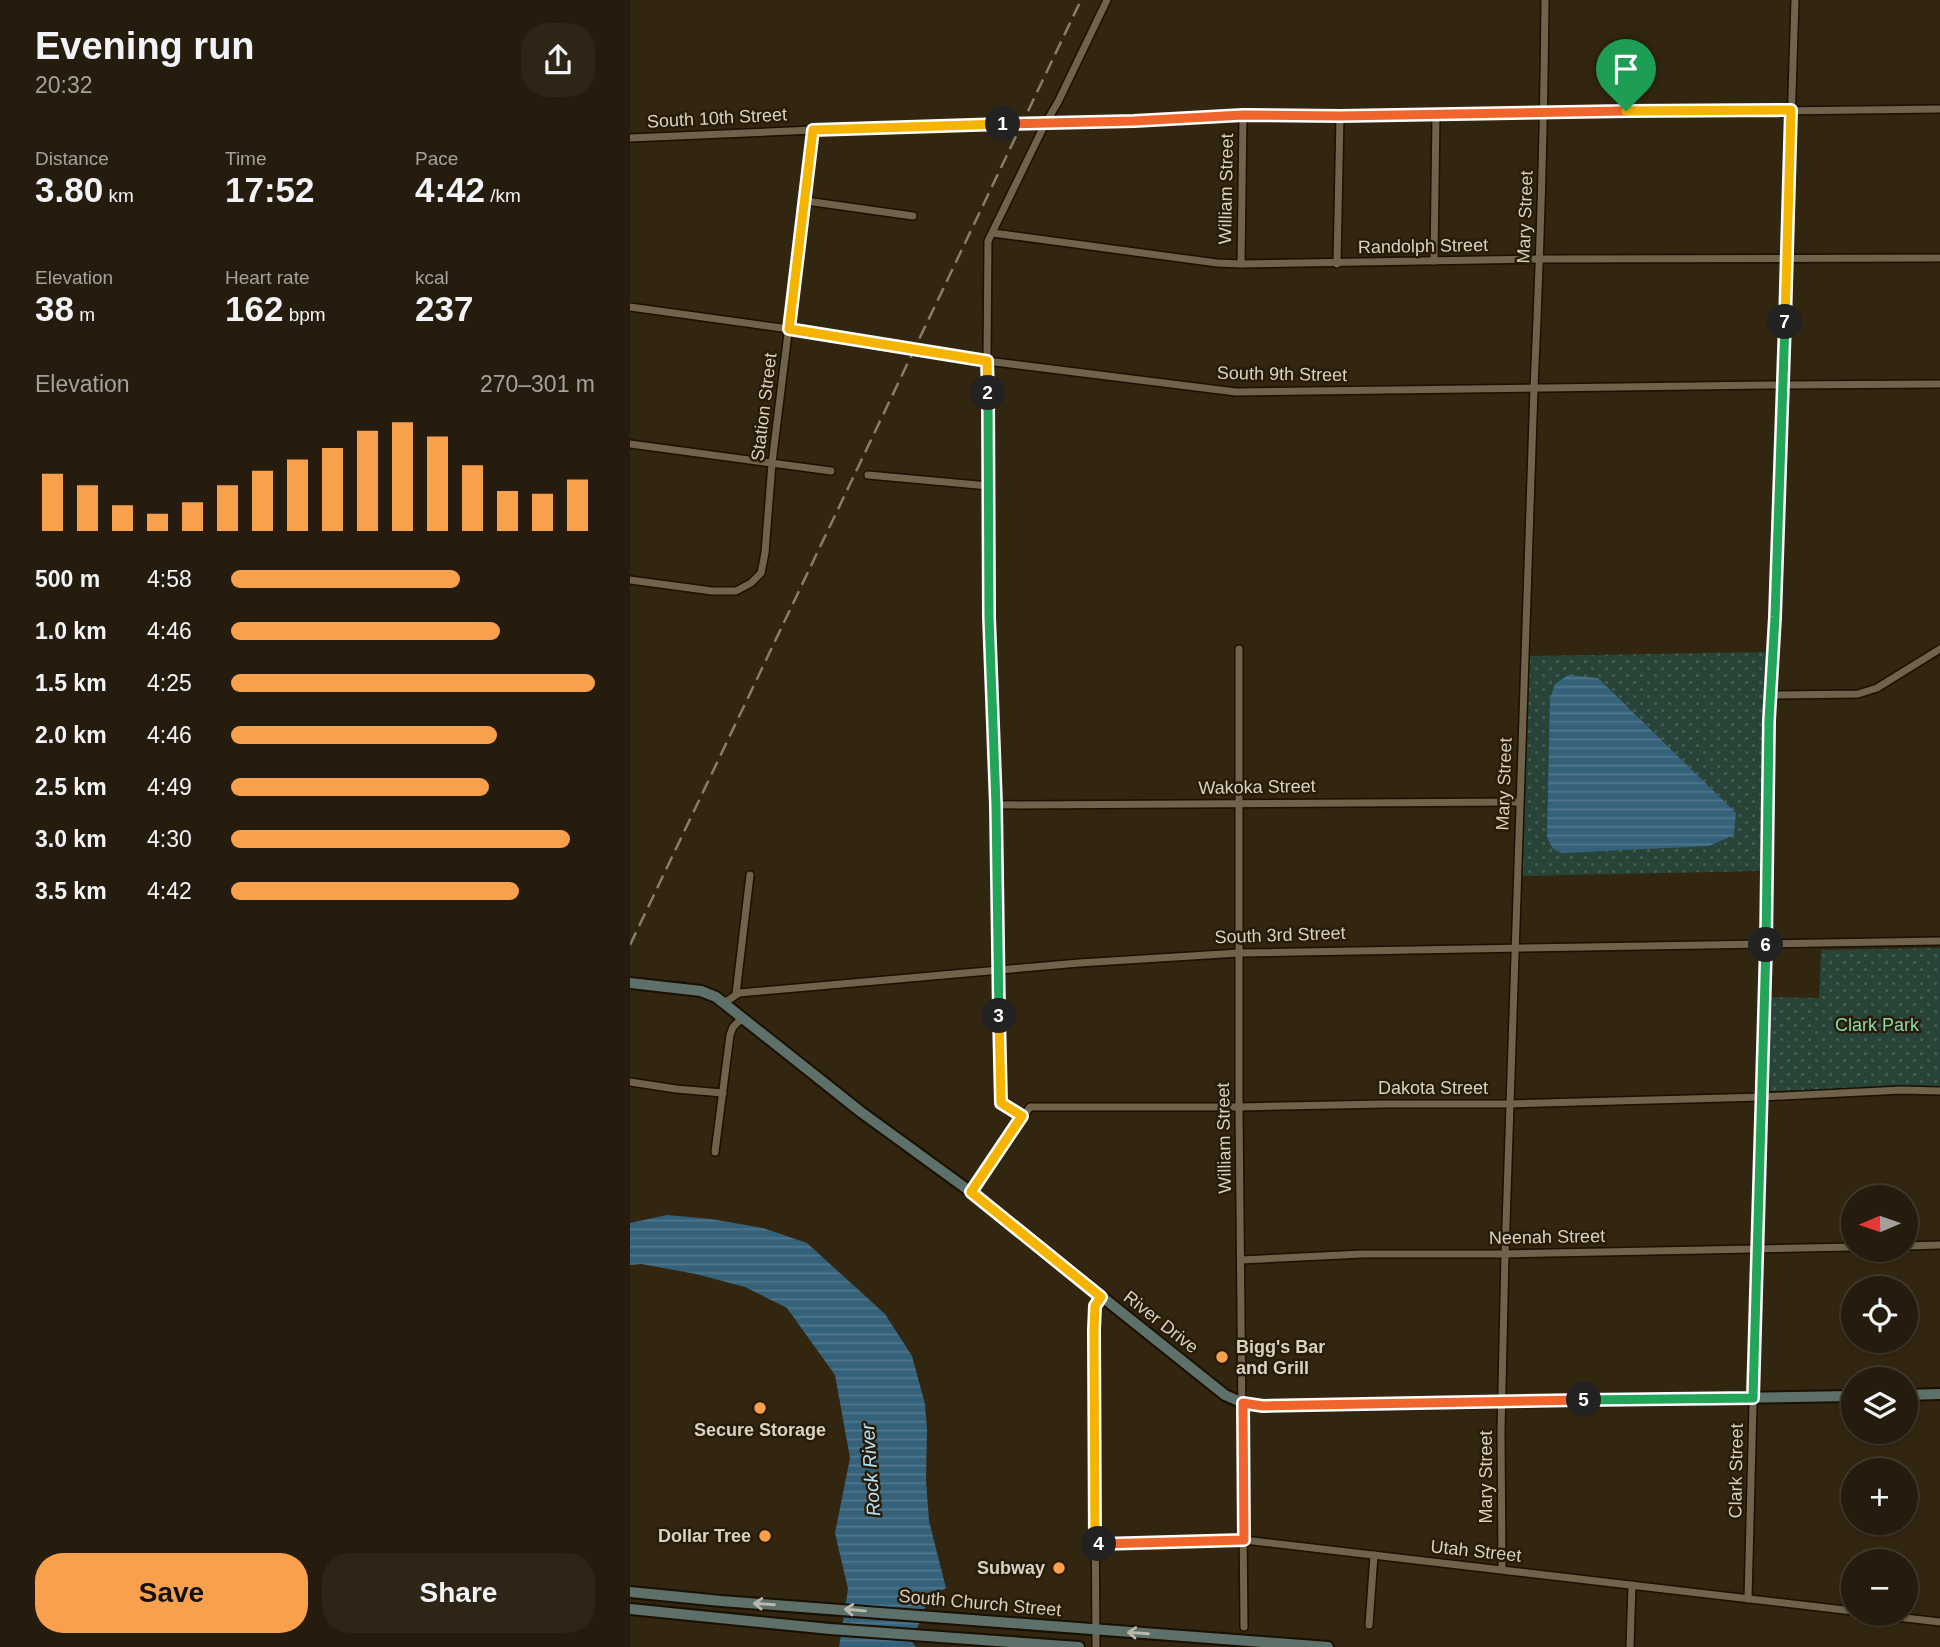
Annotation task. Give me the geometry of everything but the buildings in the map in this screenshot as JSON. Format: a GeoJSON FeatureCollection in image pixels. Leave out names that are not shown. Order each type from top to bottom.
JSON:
{"type":"FeatureCollection","features":[{"type":"Feature","properties":{"kind":"street"},"geometry":{"type":"LineString","coordinates":[[971,1192],[1022,1116],[1001,1103],[996,805],[989,617],[988,241],[1107,0]]}},
{"type":"Feature","properties":{"kind":"street","name":"Mary Street"},"geometry":{"type":"LineString","coordinates":[[1503,1569],[1503,1401],[1509,1104],[1540,259],[1545,0]]}},
{"type":"Feature","properties":{"kind":"street","name":"Clark Street"},"geometry":{"type":"LineString","coordinates":[[1748,1599],[1770,695],[1795,0]]}},
{"type":"Feature","properties":{"kind":"street","name":"South 10th Street"},"geometry":{"type":"LineString","coordinates":[[630,138],[1243,115],[1940,109]]}},
{"type":"Feature","properties":{"kind":"street"},"geometry":{"type":"LineString","coordinates":[[1434,261],[1436,114]]}},
{"type":"Feature","properties":{"kind":"street","name":"William Street"},"geometry":{"type":"LineString","coordinates":[[1241,264],[1243,115]]}},
{"type":"Feature","properties":{"kind":"street"},"geometry":{"type":"LineString","coordinates":[[1337,264],[1340,116]]}},
{"type":"Feature","properties":{"kind":"street","name":"Station Street"},"geometry":{"type":"LineString","coordinates":[[630,580],[712,591],[736,591],[751,583],[761,573],[813,130]]}},
{"type":"Feature","properties":{"kind":"street"},"geometry":{"type":"LineString","coordinates":[[806,201],[913,216]]}},
{"type":"Feature","properties":{"kind":"street","name":"Randolph Street"},"geometry":{"type":"LineString","coordinates":[[993,233],[1241,264],[1540,259],[1940,258]]}},
{"type":"Feature","properties":{"kind":"street","name":"South 9th Street"},"geometry":{"type":"LineString","coordinates":[[630,307],[987,361],[1236,392],[1940,384]]}},
{"type":"Feature","properties":{"kind":"street"},"geometry":{"type":"LineString","coordinates":[[630,444],[831,471]]}},
{"type":"Feature","properties":{"kind":"street"},"geometry":{"type":"LineString","coordinates":[[868,475],[989,486]]}},
{"type":"Feature","properties":{"kind":"street","name":"William Street"},"geometry":{"type":"LineString","coordinates":[[1239,649],[1239,1108],[1244,1626]]}},
{"type":"Feature","properties":{"kind":"street"},"geometry":{"type":"LineString","coordinates":[[1770,695],[1858,694],[1877,688],[1940,649]]}},
{"type":"Feature","properties":{"kind":"street","name":"Wakoka Street"},"geometry":{"type":"LineString","coordinates":[[996,805],[1520,802]]}},
{"type":"Feature","properties":{"kind":"street"},"geometry":{"type":"LineString","coordinates":[[630,983],[701,991],[724,1003],[736,994],[750,875]]}},
{"type":"Feature","properties":{"kind":"street","name":"South 3rd Street"},"geometry":{"type":"LineString","coordinates":[[736,994],[998,970],[1239,953],[1940,941]]}},
{"type":"Feature","properties":{"kind":"street","name":"River Drive"},"geometry":{"type":"LineString","coordinates":[[724,1003],[861,1112],[971,1192],[1225,1395],[1243,1403],[1263,1406],[1841,1396]]}},
{"type":"Feature","properties":{"kind":"street"},"geometry":{"type":"LineString","coordinates":[[715,1152],[730,1035],[733,1027],[742,1018]]}},
{"type":"Feature","properties":{"kind":"street"},"geometry":{"type":"LineString","coordinates":[[630,1082],[723,1093]]}},
{"type":"Feature","properties":{"kind":"street","name":"Dakota Street"},"geometry":{"type":"LineString","coordinates":[[1022,1116],[1030,1107],[1239,1108],[1509,1104],[1901,1090],[1940,1091]]}},
{"type":"Feature","properties":{"kind":"street"},"geometry":{"type":"LineString","coordinates":[[1918,1245],[1940,1245]]}},
{"type":"Feature","properties":{"kind":"street","name":"Neenah Street"},"geometry":{"type":"LineString","coordinates":[[1241,1260],[1362,1254],[1841,1247]]}},
{"type":"Feature","properties":{"kind":"street"},"geometry":{"type":"LineString","coordinates":[[1096,1647],[1094,1330],[1095,1306],[1101,1297]]}},
{"type":"Feature","properties":{"kind":"street"},"geometry":{"type":"LineString","coordinates":[[1918,1395],[1940,1394]]}},
{"type":"Feature","properties":{"kind":"street","name":"Utah Street"},"geometry":{"type":"LineString","coordinates":[[1095,1544],[1244,1540],[1841,1610]]}},
{"type":"Feature","properties":{"kind":"street"},"geometry":{"type":"LineString","coordinates":[[1369,1626],[1374,1555]]}},
{"type":"Feature","properties":{"kind":"street"},"geometry":{"type":"LineString","coordinates":[[630,1581],[646,1593]]}},
{"type":"Feature","properties":{"kind":"street"},"geometry":{"type":"LineString","coordinates":[[1630,1647],[1632,1585]]}},
{"type":"Feature","properties":{"kind":"street","name":"South Church Street"},"geometry":{"type":"LineString","coordinates":[[630,1592],[1328,1647]]}},
{"type":"Feature","properties":{"kind":"street","name":"South Church Street"},"geometry":{"type":"LineString","coordinates":[[630,1609],[830,1629],[1079,1647]]}},
{"type":"Feature","properties":{"kind":"street"},"geometry":{"type":"LineString","coordinates":[[630,1622],[644,1611]]}},
{"type":"Feature","properties":{"kind":"street"},"geometry":{"type":"LineString","coordinates":[[1918,1619],[1940,1622]]}},
{"type":"Feature","properties":{"kind":"green space"},"geometry":{"type":"Polygon","coordinates":[[[1767,652],[1760,871],[1522,876],[1529,656],[1767,652]]]}},
{"type":"Feature","properties":{"kind":"green space","name":"Clark Park"},"geometry":{"type":"Polygon","coordinates":[[[1940,948],[1940,1087],[1770,1091],[1770,997],[1819,998],[1821,950],[1940,948]]]}},
{"type":"Feature","properties":{"kind":"water"},"geometry":{"type":"Polygon","coordinates":[[[1568,675],[1598,678],[1736,813],[1734,835],[1709,846],[1562,853],[1553,849],[1547,837],[1550,699],[1555,684],[1568,675]]]}},
{"type":"Feature","properties":{"kind":"water","name":"Rock River"},"geometry":{"type":"Polygon","coordinates":[[[667,1215],[763,1228],[807,1243],[885,1314],[912,1356],[925,1404],[929,1521],[946,1588],[928,1599],[912,1642],[916,1647],[839,1647],[848,1589],[835,1533],[850,1458],[835,1375],[787,1308],[745,1287],[696,1274],[641,1264],[630,1265],[630,1223],[667,1215]]]}},
{"type":"Feature","properties":{"kind":"railway"},"geometry":{"type":"LineString","coordinates":[[630,945],[1081,0]]}},
{"type":"Feature","properties":{"kind":"place","name":"Bigg's Bar and Grill"},"geometry":{"type":"Point","coordinates":[1222,1357]}},
{"type":"Feature","properties":{"kind":"place","name":"Secure Storage"},"geometry":{"type":"Point","coordinates":[760,1408]}},
{"type":"Feature","properties":{"kind":"place","name":"Dollar Tree"},"geometry":{"type":"Point","coordinates":[765,1536]}},
{"type":"Feature","properties":{"kind":"place","name":"Subway"},"geometry":{"type":"Point","coordinates":[1059,1568]}},
{"type":"Feature","properties":{"kind":"route"},"geometry":{"type":"LineString","coordinates":[[1791,110],[1775,617],[1769,720],[1766,943],[1753,1398],[1263,1406],[1243,1403],[1244,1540],[1095,1544],[1094,1330],[1095,1306],[1101,1297],[971,1192],[1022,1116],[1001,1103],[996,805],[989,617],[987,361],[789,329],[813,130],[1134,121],[1243,115],[1626,111],[1791,110]]}}]}
